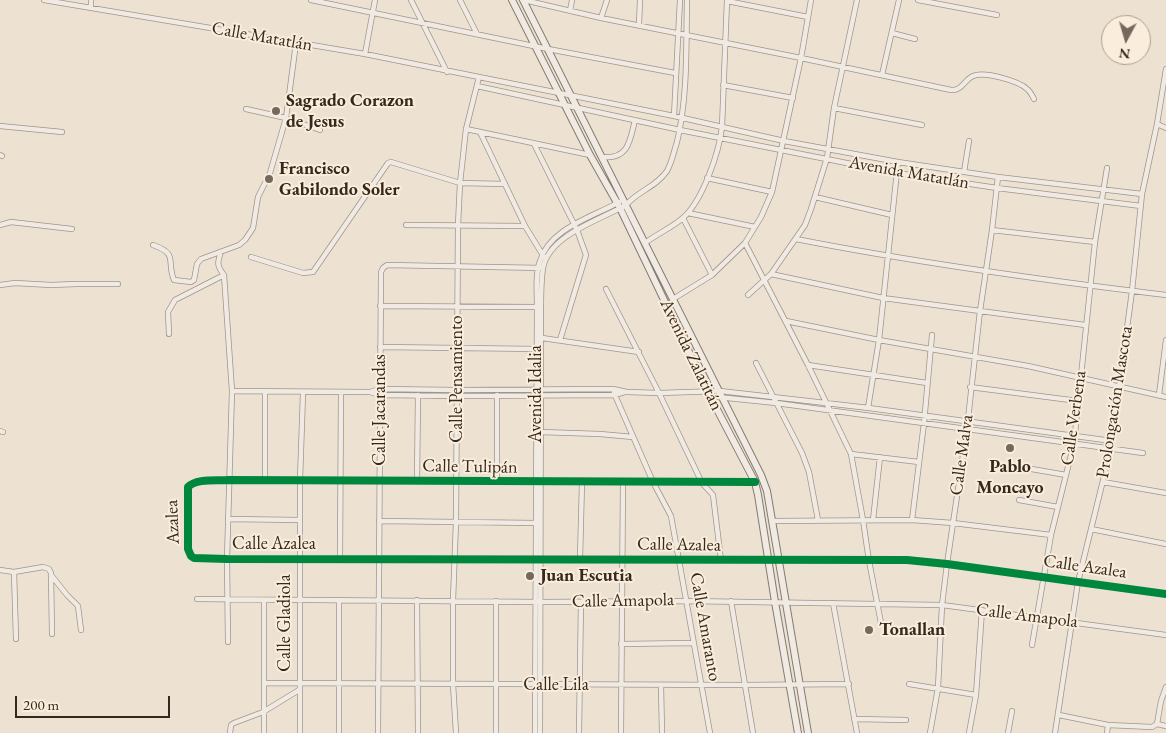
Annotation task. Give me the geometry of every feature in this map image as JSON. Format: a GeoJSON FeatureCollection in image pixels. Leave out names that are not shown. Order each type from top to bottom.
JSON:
{"type":"FeatureCollection","features":[{"type":"Feature","properties":{"kind":"street","name":"Calle Matatlán"},"geometry":{"type":"LineString","coordinates":[[44,0],[364,54],[682,118]]}},
{"type":"Feature","properties":{"kind":"street"},"geometry":{"type":"LineString","coordinates":[[91,0],[91,8]]}},
{"type":"Feature","properties":{"kind":"street"},"geometry":{"type":"LineString","coordinates":[[310,0],[536,47],[676,73]]}},
{"type":"Feature","properties":{"kind":"street"},"geometry":{"type":"LineString","coordinates":[[364,54],[376,0]]}},
{"type":"Feature","properties":{"kind":"street"},"geometry":{"type":"LineString","coordinates":[[411,0],[447,72]]}},
{"type":"Feature","properties":{"kind":"street"},"geometry":{"type":"LineString","coordinates":[[460,0],[477,34]]}},
{"type":"Feature","properties":{"kind":"street","name":"Avenida Zalatitán"},"geometry":{"type":"LineString","coordinates":[[512,0],[590,155],[645,242],[761,475],[767,492],[808,733]]}},
{"type":"Feature","properties":{"kind":"street"},"geometry":{"type":"LineString","coordinates":[[524,0],[602,18],[956,90],[969,79],[980,74],[999,77],[1027,88],[1034,99]]}},
{"type":"Feature","properties":{"kind":"street","name":"Avenida Zalatitán"},"geometry":{"type":"LineString","coordinates":[[524,0],[602,157],[707,394],[754,482],[770,561],[775,602],[798,733]]}},
{"type":"Feature","properties":{"kind":"street"},"geometry":{"type":"LineString","coordinates":[[570,10],[572,0]]}},
{"type":"Feature","properties":{"kind":"street"},"geometry":{"type":"LineString","coordinates":[[602,18],[607,0]]}},
{"type":"Feature","properties":{"kind":"street"},"geometry":{"type":"LineString","coordinates":[[639,25],[640,0]]}},
{"type":"Feature","properties":{"kind":"street"},"geometry":{"type":"LineString","coordinates":[[674,116],[680,0]]}},
{"type":"Feature","properties":{"kind":"street","name":"Avenida Idalia"},"geometry":{"type":"LineString","coordinates":[[539,602],[536,559],[536,482],[539,432],[537,307],[542,255],[560,234],[622,204],[649,188],[667,170],[672,160],[682,118],[688,0]]}},
{"type":"Feature","properties":{"kind":"street"},"geometry":{"type":"LineString","coordinates":[[673,299],[712,275],[745,243],[755,228],[772,192],[793,98],[811,0]]}},
{"type":"Feature","properties":{"kind":"street"},"geometry":{"type":"LineString","coordinates":[[748,295],[771,274],[805,225],[827,158],[834,108],[857,0]]}},
{"type":"Feature","properties":{"kind":"street"},"geometry":{"type":"LineString","coordinates":[[882,75],[899,0]]}},
{"type":"Feature","properties":{"kind":"street"},"geometry":{"type":"LineString","coordinates":[[918,0],[997,14]]}},
{"type":"Feature","properties":{"kind":"street"},"geometry":{"type":"LineString","coordinates":[[645,242],[688,213],[698,200],[708,178],[722,128],[727,1],[808,17]]}},
{"type":"Feature","properties":{"kind":"street"},"geometry":{"type":"LineString","coordinates":[[892,33],[915,38]]}},
{"type":"Feature","properties":{"kind":"street"},"geometry":{"type":"LineString","coordinates":[[154,245],[163,248],[170,255],[172,276],[177,281],[191,282],[194,280],[199,261],[204,257],[239,245],[245,240],[253,228],[258,197],[270,173],[286,118],[296,43]]}},
{"type":"Feature","properties":{"kind":"street","name":"Prolongación Mascota"},"geometry":{"type":"LineString","coordinates":[[1055,733],[1078,582],[1111,448],[1132,291],[1142,194],[1166,70]]}},
{"type":"Feature","properties":{"kind":"street"},"geometry":{"type":"LineString","coordinates":[[478,77],[476,86],[680,130]]}},
{"type":"Feature","properties":{"kind":"street"},"geometry":{"type":"LineString","coordinates":[[723,85],[793,98]]}},
{"type":"Feature","properties":{"kind":"street","name":"Calle Pensamiento"},"geometry":{"type":"LineString","coordinates":[[456,733],[453,684],[453,600],[456,522],[458,225],[466,130],[476,86]]}},
{"type":"Feature","properties":{"kind":"street"},"geometry":{"type":"LineString","coordinates":[[834,108],[922,125]]}},
{"type":"Feature","properties":{"kind":"street"},"geometry":{"type":"LineString","coordinates":[[246,109],[286,118],[320,130]]}},
{"type":"Feature","properties":{"kind":"street","name":"Avenida Matatlán"},"geometry":{"type":"LineString","coordinates":[[682,118],[784,141],[898,162],[998,178],[1142,194]]}},
{"type":"Feature","properties":{"kind":"street"},"geometry":{"type":"LineString","coordinates":[[602,157],[615,157],[626,150],[635,120]]}},
{"type":"Feature","properties":{"kind":"street"},"geometry":{"type":"LineString","coordinates":[[1157,124],[1166,128]]}},
{"type":"Feature","properties":{"kind":"street"},"geometry":{"type":"LineString","coordinates":[[0,126],[62,132]]}},
{"type":"Feature","properties":{"kind":"street"},"geometry":{"type":"LineString","coordinates":[[466,130],[590,155]]}},
{"type":"Feature","properties":{"kind":"street","name":"Avenida Matatlán"},"geometry":{"type":"LineString","coordinates":[[680,130],[897,173],[1141,206]]}},
{"type":"Feature","properties":{"kind":"street"},"geometry":{"type":"LineString","coordinates":[[480,132],[525,226],[546,260]]}},
{"type":"Feature","properties":{"kind":"street"},"geometry":{"type":"LineString","coordinates":[[964,172],[969,141]]}},
{"type":"Feature","properties":{"kind":"street"},"geometry":{"type":"LineString","coordinates":[[534,144],[576,227],[586,255],[560,340]]}},
{"type":"Feature","properties":{"kind":"street"},"geometry":{"type":"LineString","coordinates":[[251,258],[303,273],[313,272],[376,178],[390,162],[460,184],[504,184]]}},
{"type":"Feature","properties":{"kind":"street"},"geometry":{"type":"LineString","coordinates":[[868,415],[889,257],[898,162]]}},
{"type":"Feature","properties":{"kind":"street","name":"Calle Verbena"},"geometry":{"type":"LineString","coordinates":[[1032,645],[1051,535],[1074,443],[1085,325],[1095,242],[1107,168]]}},
{"type":"Feature","properties":{"kind":"street"},"geometry":{"type":"LineString","coordinates":[[708,178],[772,192]]}},
{"type":"Feature","properties":{"kind":"street","name":"Calle Malva"},"geometry":{"type":"LineString","coordinates":[[930,733],[938,688],[942,605],[952,523],[967,428],[970,387],[998,178]]}},
{"type":"Feature","properties":{"kind":"street"},"geometry":{"type":"LineString","coordinates":[[815,197],[892,216]]}},
{"type":"Feature","properties":{"kind":"street"},"geometry":{"type":"LineString","coordinates":[[688,213],[755,228]]}},
{"type":"Feature","properties":{"kind":"street"},"geometry":{"type":"LineString","coordinates":[[683,218],[712,275]]}},
{"type":"Feature","properties":{"kind":"street"},"geometry":{"type":"LineString","coordinates":[[0,226],[11,222],[72,229]]}},
{"type":"Feature","properties":{"kind":"street"},"geometry":{"type":"LineString","coordinates":[[406,225],[525,226]]}},
{"type":"Feature","properties":{"kind":"street","name":"Avenida Idalia"},"geometry":{"type":"LineString","coordinates":[[539,349],[542,338],[541,268],[552,250],[576,227]]}},
{"type":"Feature","properties":{"kind":"street"},"geometry":{"type":"LineString","coordinates":[[992,230],[1095,242]]}},
{"type":"Feature","properties":{"kind":"street"},"geometry":{"type":"LineString","coordinates":[[796,239],[889,257],[1166,295]]}},
{"type":"Feature","properties":{"kind":"street"},"geometry":{"type":"LineString","coordinates":[[745,243],[786,321],[851,454],[882,624]]}},
{"type":"Feature","properties":{"kind":"street"},"geometry":{"type":"LineString","coordinates":[[222,252],[217,262],[224,275],[232,391],[227,559],[228,642]]}},
{"type":"Feature","properties":{"kind":"street","name":"Calle Jacarandas"},"geometry":{"type":"LineString","coordinates":[[378,733],[380,306],[383,268],[387,265],[457,265]]}},
{"type":"Feature","properties":{"kind":"street"},"geometry":{"type":"LineString","coordinates":[[457,265],[541,268]]}},
{"type":"Feature","properties":{"kind":"street"},"geometry":{"type":"LineString","coordinates":[[771,274],[883,298],[1085,325]]}},
{"type":"Feature","properties":{"kind":"street"},"geometry":{"type":"LineString","coordinates":[[169,334],[168,312],[175,300],[224,275]]}},
{"type":"Feature","properties":{"kind":"street"},"geometry":{"type":"LineString","coordinates":[[0,285],[15,283],[52,285],[118,284]]}},
{"type":"Feature","properties":{"kind":"street"},"geometry":{"type":"LineString","coordinates":[[606,289],[639,352],[702,483],[713,496]]}},
{"type":"Feature","properties":{"kind":"street"},"geometry":{"type":"LineString","coordinates":[[380,306],[537,307]]}},
{"type":"Feature","properties":{"kind":"street"},"geometry":{"type":"LineString","coordinates":[[786,321],[879,340],[1028,366],[1166,397]]}},
{"type":"Feature","properties":{"kind":"street"},"geometry":{"type":"LineString","coordinates":[[912,520],[924,423],[932,335]]}},
{"type":"Feature","properties":{"kind":"street"},"geometry":{"type":"LineString","coordinates":[[542,338],[639,352]]}},
{"type":"Feature","properties":{"kind":"street"},"geometry":{"type":"LineString","coordinates":[[1159,395],[1166,340]]}},
{"type":"Feature","properties":{"kind":"street"},"geometry":{"type":"LineString","coordinates":[[380,347],[539,349]]}},
{"type":"Feature","properties":{"kind":"street"},"geometry":{"type":"LineString","coordinates":[[756,363],[809,472],[818,520]]}},
{"type":"Feature","properties":{"kind":"street"},"geometry":{"type":"LineString","coordinates":[[808,365],[927,383]]}},
{"type":"Feature","properties":{"kind":"street"},"geometry":{"type":"LineString","coordinates":[[970,387],[1078,401]]}},
{"type":"Feature","properties":{"kind":"street"},"geometry":{"type":"LineString","coordinates":[[232,391],[303,393],[457,390],[721,394],[773,397],[869,408],[1112,441]]}},
{"type":"Feature","properties":{"kind":"street"},"geometry":{"type":"LineString","coordinates":[[265,392],[265,480]]}},
{"type":"Feature","properties":{"kind":"street"},"geometry":{"type":"LineString","coordinates":[[340,559],[341,392]]}},
{"type":"Feature","properties":{"kind":"street"},"geometry":{"type":"LineString","coordinates":[[380,392],[457,396],[539,392]]}},
{"type":"Feature","properties":{"kind":"street","name":"Calle Amaranto"},"geometry":{"type":"LineString","coordinates":[[613,392],[653,482],[671,516],[677,560],[710,733]]}},
{"type":"Feature","properties":{"kind":"street","name":"Calle Gladiola"},"geometry":{"type":"LineString","coordinates":[[300,733],[300,480],[303,393]]}},
{"type":"Feature","properties":{"kind":"street"},"geometry":{"type":"LineString","coordinates":[[721,394],[1143,452]]}},
{"type":"Feature","properties":{"kind":"street"},"geometry":{"type":"LineString","coordinates":[[418,395],[418,481]]}},
{"type":"Feature","properties":{"kind":"street"},"geometry":{"type":"LineString","coordinates":[[497,395],[497,482]]}},
{"type":"Feature","properties":{"kind":"street"},"geometry":{"type":"LineString","coordinates":[[539,432],[600,434],[633,438]]}},
{"type":"Feature","properties":{"kind":"street","name":"Avenida Idalia"},"geometry":{"type":"LineString","coordinates":[[535,733],[542,559],[542,482],[539,432]]}},
{"type":"Feature","properties":{"kind":"street"},"geometry":{"type":"LineString","coordinates":[[851,454],[919,462]]}},
{"type":"Feature","properties":{"kind":"street"},"geometry":{"type":"LineString","coordinates":[[873,520],[880,457]]}},
{"type":"Feature","properties":{"kind":"street"},"geometry":{"type":"LineString","coordinates":[[1026,468],[1066,475]]}},
{"type":"Feature","properties":{"kind":"street","name":"Calle Tulipán"},"geometry":{"type":"LineString","coordinates":[[188,487],[192,483],[229,480],[754,482]]}},
{"type":"Feature","properties":{"kind":"street"},"geometry":{"type":"LineString","coordinates":[[621,733],[623,481]]}},
{"type":"Feature","properties":{"kind":"street"},"geometry":{"type":"LineString","coordinates":[[580,559],[582,482]]}},
{"type":"Feature","properties":{"kind":"street"},"geometry":{"type":"LineString","coordinates":[[1103,482],[1166,492]]}},
{"type":"Feature","properties":{"kind":"street"},"geometry":{"type":"LineString","coordinates":[[715,483],[713,496],[721,560]]}},
{"type":"Feature","properties":{"kind":"street","name":"Azalea"},"geometry":{"type":"LineString","coordinates":[[188,487],[188,549],[191,556]]}},
{"type":"Feature","properties":{"kind":"street"},"geometry":{"type":"LineString","coordinates":[[1019,500],[1058,506]]}},
{"type":"Feature","properties":{"kind":"street"},"geometry":{"type":"LineString","coordinates":[[228,519],[300,520]]}},
{"type":"Feature","properties":{"kind":"street"},"geometry":{"type":"LineString","coordinates":[[772,521],[912,520],[1051,535]]}},
{"type":"Feature","properties":{"kind":"street"},"geometry":{"type":"LineString","coordinates":[[379,521],[536,523]]}},
{"type":"Feature","properties":{"kind":"street"},"geometry":{"type":"LineString","coordinates":[[1091,529],[1166,544]]}},
{"type":"Feature","properties":{"kind":"street","name":"Calle Azalea"},"geometry":{"type":"LineString","coordinates":[[191,556],[199,558],[300,560],[907,560],[1043,576],[1166,594]]}},
{"type":"Feature","properties":{"kind":"street"},"geometry":{"type":"LineString","coordinates":[[0,570],[14,572],[43,567],[50,572],[78,606],[81,630]]}},
{"type":"Feature","properties":{"kind":"street"},"geometry":{"type":"LineString","coordinates":[[14,572],[16,639]]}},
{"type":"Feature","properties":{"kind":"street"},"geometry":{"type":"LineString","coordinates":[[50,572],[52,634]]}},
{"type":"Feature","properties":{"kind":"street","name":"Calle Amapola"},"geometry":{"type":"LineString","coordinates":[[197,599],[539,602],[685,601],[942,605],[1166,635]]}},
{"type":"Feature","properties":{"kind":"street"},"geometry":{"type":"LineString","coordinates":[[264,600],[264,733]]}},
{"type":"Feature","properties":{"kind":"street"},"geometry":{"type":"LineString","coordinates":[[339,600],[339,733]]}},
{"type":"Feature","properties":{"kind":"street"},"geometry":{"type":"LineString","coordinates":[[417,600],[418,733]]}},
{"type":"Feature","properties":{"kind":"street"},"geometry":{"type":"LineString","coordinates":[[496,601],[496,733]]}},
{"type":"Feature","properties":{"kind":"street"},"geometry":{"type":"LineString","coordinates":[[579,733],[581,602]]}},
{"type":"Feature","properties":{"kind":"street"},"geometry":{"type":"LineString","coordinates":[[731,602],[753,733]]}},
{"type":"Feature","properties":{"kind":"street"},"geometry":{"type":"LineString","coordinates":[[833,603],[849,684],[856,733]]}},
{"type":"Feature","properties":{"kind":"street"},"geometry":{"type":"LineString","coordinates":[[969,733],[976,695],[982,610]]}},
{"type":"Feature","properties":{"kind":"street"},"geometry":{"type":"LineString","coordinates":[[621,644],[692,643]]}},
{"type":"Feature","properties":{"kind":"street","name":"Calle Lila"},"geometry":{"type":"LineString","coordinates":[[264,683],[538,685],[849,684]]}},
{"type":"Feature","properties":{"kind":"street"},"geometry":{"type":"LineString","coordinates":[[909,684],[976,695]]}},
{"type":"Feature","properties":{"kind":"street","name":"Avenida Idalia"},"geometry":{"type":"LineString","coordinates":[[538,685],[540,733]]}},
{"type":"Feature","properties":{"kind":"street"},"geometry":{"type":"LineString","coordinates":[[661,685],[662,733]]}},
{"type":"Feature","properties":{"kind":"street"},"geometry":{"type":"LineString","coordinates":[[1157,724],[1166,687]]}},
{"type":"Feature","properties":{"kind":"street"},"geometry":{"type":"LineString","coordinates":[[230,733],[231,725],[263,712],[299,690]]}},
{"type":"Feature","properties":{"kind":"street"},"geometry":{"type":"LineString","coordinates":[[1008,733],[1012,711]]}},
{"type":"Feature","properties":{"kind":"street"},"geometry":{"type":"LineString","coordinates":[[1058,715],[1108,725],[1155,726],[1157,724],[1166,726]]}},
{"type":"Feature","properties":{"kind":"street"},"geometry":{"type":"LineString","coordinates":[[854,719],[906,720]]}},
{"type":"Feature","properties":{"kind":"street"},"geometry":{"type":"LineString","coordinates":[[1107,733],[1108,725]]}},
{"type":"Feature","properties":{"kind":"street"},"geometry":{"type":"LineString","coordinates":[[1148,733],[1150,726]]}},
{"type":"Feature","properties":{"kind":"cycle path"},"geometry":{"type":"LineString","coordinates":[[755,482],[201,481],[188,487],[188,549],[194,558],[227,559],[907,560],[1166,594]]}},
{"type":"Feature","properties":{"kind":"place","name":"Sagrado Corazon de Jesus"},"geometry":{"type":"Point","coordinates":[276,111]}},
{"type":"Feature","properties":{"kind":"place","name":"Francisco Gabilondo Soler"},"geometry":{"type":"Point","coordinates":[269,179]}},
{"type":"Feature","properties":{"kind":"place","name":"Pablo Moncayo"},"geometry":{"type":"Point","coordinates":[1010,448]}},
{"type":"Feature","properties":{"kind":"place","name":"Juan Escutia"},"geometry":{"type":"Point","coordinates":[530,576]}},
{"type":"Feature","properties":{"kind":"place","name":"Tonallan"},"geometry":{"type":"Point","coordinates":[869,630]}}]}
